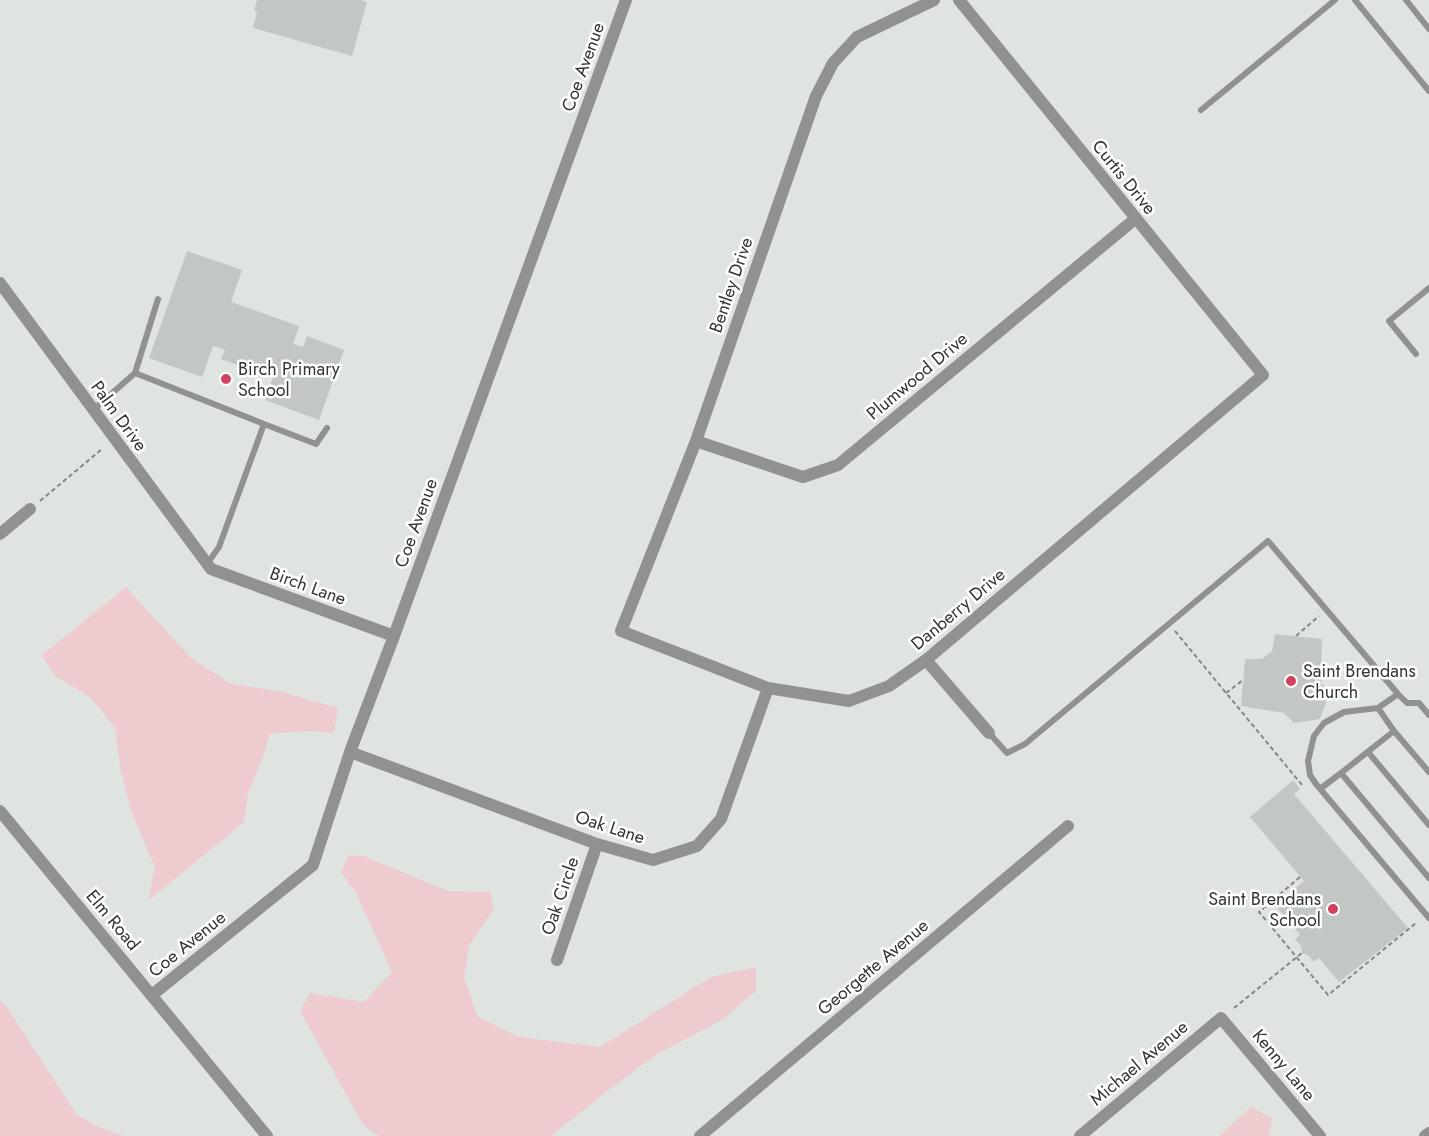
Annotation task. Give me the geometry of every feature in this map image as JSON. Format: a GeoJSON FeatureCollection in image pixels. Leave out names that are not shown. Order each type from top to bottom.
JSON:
{"type":"FeatureCollection","features":[{"type":"Feature","properties":{"kind":"street","name":"Coe Avenue"},"geometry":{"type":"LineString","coordinates":[[152,995],[313,865],[350,752],[626,0]]}},
{"type":"Feature","properties":{"kind":"street","name":"Bentley Drive"},"geometry":{"type":"LineString","coordinates":[[621,631],[696,441],[816,96],[833,63],[856,37],[934,0]]}},
{"type":"Feature","properties":{"kind":"street","name":"Curtis Drive"},"geometry":{"type":"LineString","coordinates":[[959,0],[1263,375]]}},
{"type":"Feature","properties":{"kind":"street","name":"Plumwood Drive"},"geometry":{"type":"LineString","coordinates":[[696,441],[803,477],[838,465],[1135,219]]}},
{"type":"Feature","properties":{"kind":"street","name":"Palm Drive"},"geometry":{"type":"LineString","coordinates":[[0,283],[209,567]]}},
{"type":"Feature","properties":{"kind":"street","name":"Danberry Drive"},"geometry":{"type":"LineString","coordinates":[[621,631],[768,688],[849,701],[889,686],[926,660],[1263,375]]}},
{"type":"Feature","properties":{"kind":"street"},"geometry":{"type":"LineString","coordinates":[[0,534],[30,509]]}},
{"type":"Feature","properties":{"kind":"street","name":"Birch Lane"},"geometry":{"type":"LineString","coordinates":[[209,567],[394,636]]}},
{"type":"Feature","properties":{"kind":"street"},"geometry":{"type":"LineString","coordinates":[[926,660],[989,733]]}},
{"type":"Feature","properties":{"kind":"street","name":"Oak Lane"},"geometry":{"type":"LineString","coordinates":[[350,752],[597,844],[653,860],[696,846],[721,819],[768,688]]}},
{"type":"Feature","properties":{"kind":"street","name":"Elm Road"},"geometry":{"type":"LineString","coordinates":[[0,811],[267,1136]]}},
{"type":"Feature","properties":{"kind":"street","name":"Georgette Avenue"},"geometry":{"type":"LineString","coordinates":[[700,1136],[1068,826]]}},
{"type":"Feature","properties":{"kind":"street","name":"Oak Circle"},"geometry":{"type":"LineString","coordinates":[[557,960],[597,844]]}},
{"type":"Feature","properties":{"kind":"street","name":"Michael Avenue"},"geometry":{"type":"LineString","coordinates":[[1080,1136],[1221,1018]]}},
{"type":"Feature","properties":{"kind":"street","name":"Kenny Lane"},"geometry":{"type":"LineString","coordinates":[[1221,1018],[1320,1136]]}},
{"type":"Feature","properties":{"kind":"street"},"geometry":{"type":"LineString","coordinates":[[1425,1136],[1429,1133]]}},
{"type":"Feature","properties":{"kind":"lane"},"geometry":{"type":"LineString","coordinates":[[1201,110],[1335,0]]}},
{"type":"Feature","properties":{"kind":"lane"},"geometry":{"type":"LineString","coordinates":[[1355,0],[1429,90]]}},
{"type":"Feature","properties":{"kind":"lane"},"geometry":{"type":"LineString","coordinates":[[1406,0],[1429,29]]}},
{"type":"Feature","properties":{"kind":"lane"},"geometry":{"type":"LineString","coordinates":[[1416,354],[1389,321],[1429,288]]}},
{"type":"Feature","properties":{"kind":"lane"},"geometry":{"type":"LineString","coordinates":[[93,410],[135,373],[158,299]]}},
{"type":"Feature","properties":{"kind":"lane"},"geometry":{"type":"LineString","coordinates":[[135,373],[316,444],[327,428]]}},
{"type":"Feature","properties":{"kind":"lane"},"geometry":{"type":"LineString","coordinates":[[209,567],[219,547],[264,424]]}},
{"type":"Feature","properties":{"kind":"lane"},"geometry":{"type":"LineString","coordinates":[[989,733],[1007,753],[1025,744],[1268,542],[1398,694],[1407,703],[1419,703],[1429,715]]}},
{"type":"Feature","properties":{"kind":"lane"},"geometry":{"type":"LineString","coordinates":[[1398,694],[1378,708],[1344,712],[1324,723],[1314,736],[1308,761],[1310,775],[1320,789],[1429,918]]}},
{"type":"Feature","properties":{"kind":"lane"},"geometry":{"type":"LineString","coordinates":[[1378,708],[1394,731],[1429,772]]}},
{"type":"Feature","properties":{"kind":"lane"},"geometry":{"type":"LineString","coordinates":[[1320,789],[1394,731]]}},
{"type":"Feature","properties":{"kind":"lane"},"geometry":{"type":"LineString","coordinates":[[1368,752],[1429,825]]}},
{"type":"Feature","properties":{"kind":"lane"},"geometry":{"type":"LineString","coordinates":[[1341,772],[1429,878]]}},
{"type":"Feature","properties":{"kind":"path"},"geometry":{"type":"LineString","coordinates":[[30,509],[102,449]]}},
{"type":"Feature","properties":{"kind":"path"},"geometry":{"type":"LineString","coordinates":[[1296,636],[1326,610]]}},
{"type":"Feature","properties":{"kind":"path"},"geometry":{"type":"LineString","coordinates":[[1169,624],[1302,785]]}},
{"type":"Feature","properties":{"kind":"path"},"geometry":{"type":"LineString","coordinates":[[1227,693],[1243,680]]}},
{"type":"Feature","properties":{"kind":"path"},"geometry":{"type":"LineString","coordinates":[[1300,877],[1260,912],[1328,995],[1416,923]]}},
{"type":"Feature","properties":{"kind":"path"},"geometry":{"type":"LineString","coordinates":[[1234,1008],[1302,952]]}},
{"type":"Feature","properties":{"kind":"shaded area"},"geometry":{"type":"Polygon","coordinates":[[[126,587],[192,659],[231,684],[278,691],[338,708],[334,733],[305,731],[270,734],[248,793],[244,822],[148,901],[155,867],[131,811],[121,772],[115,728],[91,698],[54,675],[42,655],[126,587]]]}},
{"type":"Feature","properties":{"kind":"shaded area"},"geometry":{"type":"Polygon","coordinates":[[[348,855],[364,856],[448,891],[490,892],[494,909],[469,946],[464,978],[478,1017],[519,1037],[600,1047],[711,977],[756,967],[756,991],[723,1019],[654,1056],[551,1136],[379,1136],[363,1125],[300,1011],[310,993],[364,1002],[392,972],[356,893],[341,872],[348,855]]]}},
{"type":"Feature","properties":{"kind":"shaded area"},"geometry":{"type":"Polygon","coordinates":[[[0,1000],[7,1007],[76,1114],[99,1127],[124,1136],[0,1136],[0,1000]]]}},
{"type":"Feature","properties":{"kind":"shaded area"},"geometry":{"type":"Polygon","coordinates":[[[1251,1107],[1273,1119],[1268,1136],[1219,1136],[1251,1107]]]}},
{"type":"Feature","properties":{"kind":"building"},"geometry":{"type":"Polygon","coordinates":[[[257,0],[361,0],[367,2],[352,56],[253,28],[257,0]]]}},
{"type":"Feature","properties":{"kind":"building","name":"Birch Primary School"},"geometry":{"type":"Polygon","coordinates":[[[187,251],[242,270],[231,302],[299,326],[293,344],[303,347],[307,336],[344,350],[319,420],[265,400],[276,369],[265,365],[262,374],[221,359],[225,350],[213,346],[202,377],[149,358],[187,251]]]}},
{"type":"Feature","properties":{"kind":"building"},"geometry":{"type":"Polygon","coordinates":[[[1275,634],[1322,639],[1321,682],[1329,694],[1320,719],[1294,723],[1284,713],[1241,706],[1245,659],[1262,659],[1272,651],[1275,634]]]}},
{"type":"Feature","properties":{"kind":"building"},"geometry":{"type":"Polygon","coordinates":[[[1293,780],[1300,789],[1294,794],[1408,928],[1339,982],[1319,958],[1314,962],[1308,955],[1302,953],[1301,946],[1295,939],[1300,935],[1275,905],[1304,881],[1250,817],[1293,780]]]}},
{"type":"Feature","properties":{"kind":"place","name":"Birch Primary School"},"geometry":{"type":"Point","coordinates":[226,379]}},
{"type":"Feature","properties":{"kind":"place","name":"Saint Brendans Church"},"geometry":{"type":"Point","coordinates":[1291,681]}},
{"type":"Feature","properties":{"kind":"place","name":"Saint Brendans School"},"geometry":{"type":"Point","coordinates":[1333,909]}}]}
